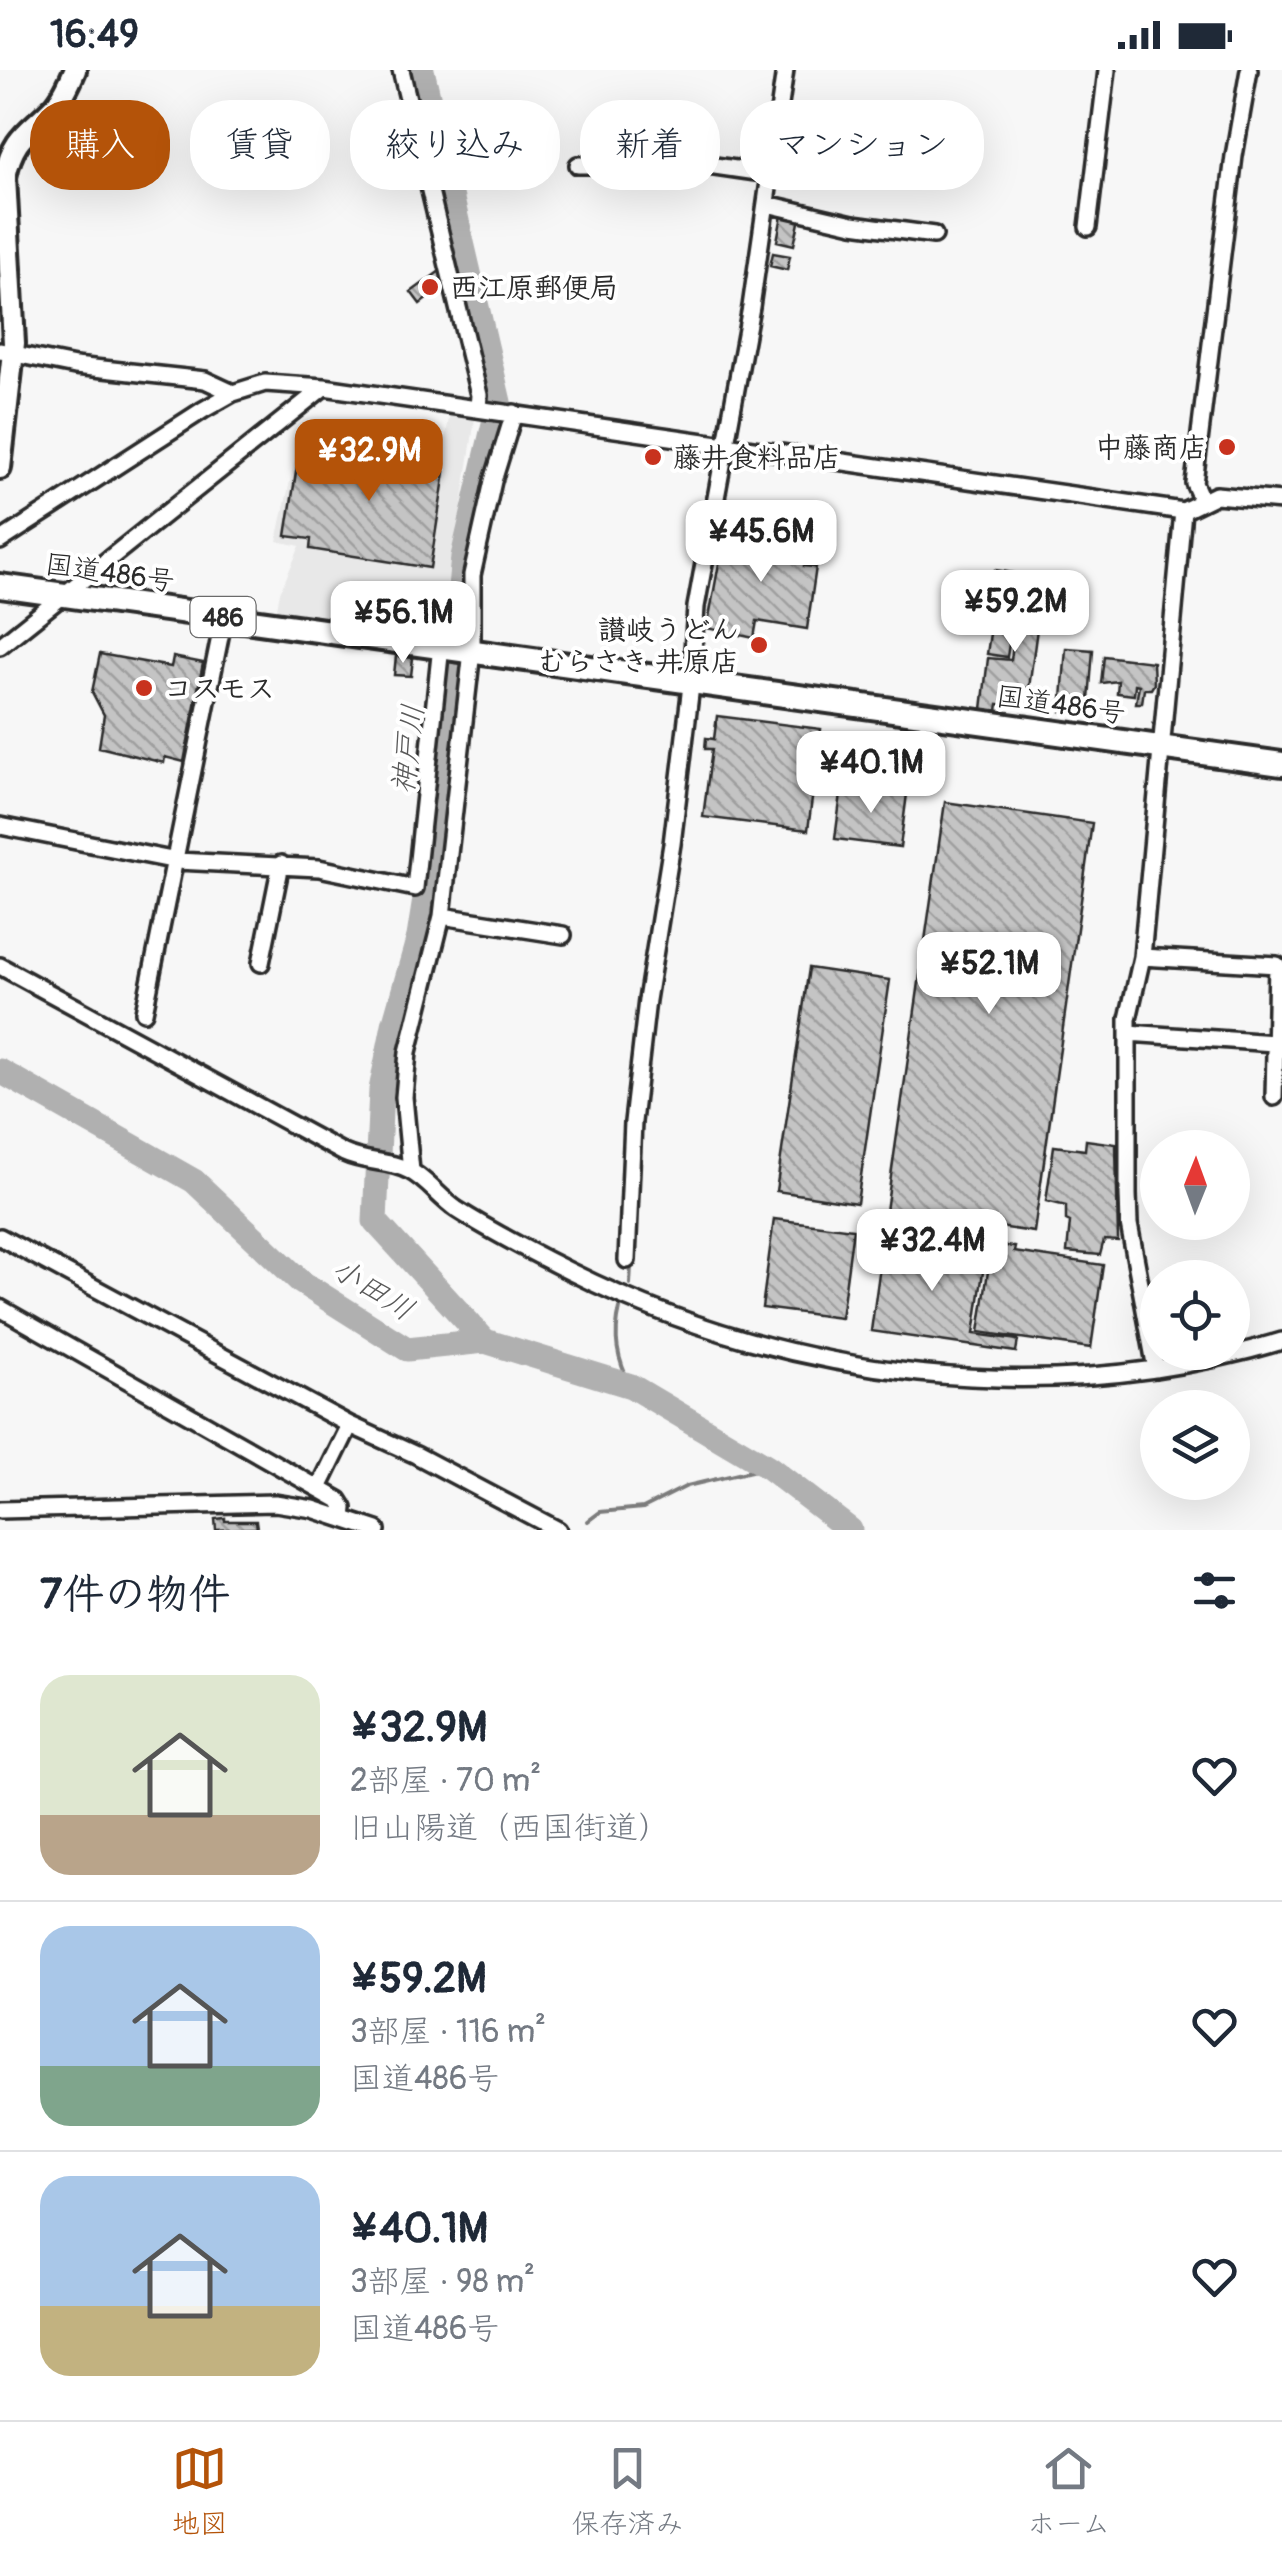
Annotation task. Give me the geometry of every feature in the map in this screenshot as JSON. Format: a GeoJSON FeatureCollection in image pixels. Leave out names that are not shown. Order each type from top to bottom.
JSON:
{"type":"FeatureCollection","features":[{"type":"Feature","properties":{"kind":"highway","name":"国道486号"},"geometry":{"type":"LineString","coordinates":[[0,586],[1282,764]]}},
{"type":"Feature","properties":{"kind":"main road"},"geometry":{"type":"LineString","coordinates":[[0,468],[6,353],[14,312],[5,177],[9,158],[26,130],[58,103],[76,70]]}},
{"type":"Feature","properties":{"kind":"street"},"geometry":{"type":"LineString","coordinates":[[402,70],[482,408]]}},
{"type":"Feature","properties":{"kind":"street"},"geometry":{"type":"LineString","coordinates":[[781,100],[786,70]]}},
{"type":"Feature","properties":{"kind":"street"},"geometry":{"type":"LineString","coordinates":[[1088,227],[1107,70]]}},
{"type":"Feature","properties":{"kind":"street"},"geometry":{"type":"LineString","coordinates":[[1202,501],[1194,483],[1234,156],[1249,70]]}},
{"type":"Feature","properties":{"kind":"street"},"geometry":{"type":"LineString","coordinates":[[578,166],[708,165],[740,170]]}},
{"type":"Feature","properties":{"kind":"street"},"geometry":{"type":"LineString","coordinates":[[626,1260],[633,1122],[647,1000],[672,844],[696,607],[768,190]]}},
{"type":"Feature","properties":{"kind":"street"},"geometry":{"type":"LineString","coordinates":[[767,204],[854,224],[934,235]]}},
{"type":"Feature","properties":{"kind":"street"},"geometry":{"type":"LineString","coordinates":[[6,353],[75,366],[205,380],[233,393]]}},
{"type":"Feature","properties":{"kind":"street"},"geometry":{"type":"LineString","coordinates":[[0,541],[233,393],[266,382],[511,412],[1182,511],[1216,496],[1282,501]]}},
{"type":"Feature","properties":{"kind":"street"},"geometry":{"type":"LineString","coordinates":[[0,646],[324,387]]}},
{"type":"Feature","properties":{"kind":"street"},"geometry":{"type":"LineString","coordinates":[[0,826],[177,862],[319,868],[415,888],[456,649],[511,412]]}},
{"type":"Feature","properties":{"kind":"street"},"geometry":{"type":"LineString","coordinates":[[1140,1283],[1129,1224],[1128,1018],[1142,956],[1182,511]]}},
{"type":"Feature","properties":{"kind":"street"},"geometry":{"type":"LineString","coordinates":[[144,1012],[224,618]]}},
{"type":"Feature","properties":{"kind":"street"},"geometry":{"type":"LineString","coordinates":[[406,1170],[404,1097],[411,1034],[442,916],[456,649]]}},
{"type":"Feature","properties":{"kind":"street"},"geometry":{"type":"LineString","coordinates":[[261,963],[281,864]]}},
{"type":"Feature","properties":{"kind":"street"},"geometry":{"type":"LineString","coordinates":[[442,916],[562,935]]}},
{"type":"Feature","properties":{"kind":"street"},"geometry":{"type":"LineString","coordinates":[[1142,956],[1276,965],[1274,1097]]}},
{"type":"Feature","properties":{"kind":"street"},"geometry":{"type":"LineString","coordinates":[[0,966],[331,1146],[364,1160],[406,1170],[457,1209],[572,1272],[648,1306],[784,1351],[874,1369],[950,1376],[1050,1376],[1141,1370]]}},
{"type":"Feature","properties":{"kind":"street"},"geometry":{"type":"LineString","coordinates":[[1128,1033],[1274,1043]]}},
{"type":"Feature","properties":{"kind":"street"},"geometry":{"type":"LineString","coordinates":[[0,1237],[348,1424],[558,1530]]}},
{"type":"Feature","properties":{"kind":"street"},"geometry":{"type":"LineString","coordinates":[[0,1308],[339,1500],[344,1508],[343,1518]]}},
{"type":"Feature","properties":{"kind":"street"},"geometry":{"type":"LineString","coordinates":[[1250,1349],[1282,1341]]}},
{"type":"Feature","properties":{"kind":"street"},"geometry":{"type":"LineString","coordinates":[[319,1488],[348,1424]]}},
{"type":"Feature","properties":{"kind":"street"},"geometry":{"type":"LineString","coordinates":[[0,1510],[275,1503],[377,1530]]}},
{"type":"Feature","properties":{"kind":"shaded area"},"geometry":{"type":"Polygon","coordinates":[[[451,408],[476,412],[442,639],[276,614],[280,592],[300,546],[277,541],[297,449],[325,440],[444,445],[451,408]]]}},
{"type":"Feature","properties":{"kind":"building"},"geometry":{"type":"Polygon","coordinates":[[[782,215],[800,218],[794,245],[777,241],[782,215]]]}},
{"type":"Feature","properties":{"kind":"building"},"geometry":{"type":"Polygon","coordinates":[[[773,253],[790,256],[787,270],[770,266],[773,253]]]}},
{"type":"Feature","properties":{"kind":"building"},"geometry":{"type":"Polygon","coordinates":[[[440,271],[449,282],[420,304],[411,292],[440,271]]]}},
{"type":"Feature","properties":{"kind":"building"},"geometry":{"type":"Polygon","coordinates":[[[362,444],[422,453],[423,448],[438,450],[435,470],[445,472],[430,568],[310,549],[311,539],[286,536],[299,453],[320,456],[321,448],[361,454],[362,444]]]}},
{"type":"Feature","properties":{"kind":"building"},"geometry":{"type":"Polygon","coordinates":[[[725,531],[792,541],[792,546],[806,547],[804,566],[816,567],[807,629],[757,621],[754,638],[707,628],[725,531]]]}},
{"type":"Feature","properties":{"kind":"building"},"geometry":{"type":"Polygon","coordinates":[[[995,570],[1014,573],[1013,584],[1018,585],[1007,657],[987,654],[996,592],[992,592],[995,570]]]}},
{"type":"Feature","properties":{"kind":"building"},"geometry":{"type":"Polygon","coordinates":[[[1020,589],[1042,592],[1029,688],[1014,687],[1013,698],[1008,698],[1006,705],[998,704],[997,711],[982,709],[988,658],[1011,660],[1020,589]]]}},
{"type":"Feature","properties":{"kind":"building"},"geometry":{"type":"Polygon","coordinates":[[[1066,648],[1093,650],[1088,713],[1061,711],[1066,648]]]}},
{"type":"Feature","properties":{"kind":"building"},"geometry":{"type":"Polygon","coordinates":[[[100,654],[171,667],[173,657],[203,663],[184,762],[165,757],[164,763],[99,747],[104,715],[92,692],[100,654]]]}},
{"type":"Feature","properties":{"kind":"building"},"geometry":{"type":"Polygon","coordinates":[[[396,656],[413,658],[411,676],[394,675],[396,656]]]}},
{"type":"Feature","properties":{"kind":"building"},"geometry":{"type":"Polygon","coordinates":[[[1104,656],[1153,662],[1154,684],[1151,689],[1144,689],[1142,703],[1136,703],[1139,685],[1135,684],[1134,695],[1117,693],[1118,681],[1101,683],[1104,656]]]}},
{"type":"Feature","properties":{"kind":"building"},"geometry":{"type":"Polygon","coordinates":[[[717,716],[821,729],[808,830],[703,817],[712,749],[705,749],[706,738],[714,739],[717,716]]]}},
{"type":"Feature","properties":{"kind":"building"},"geometry":{"type":"Polygon","coordinates":[[[842,786],[907,794],[900,847],[835,839],[842,786]]]}},
{"type":"Feature","properties":{"kind":"building"},"geometry":{"type":"Polygon","coordinates":[[[945,802],[1092,823],[1034,1232],[886,1211],[945,802]]]}},
{"type":"Feature","properties":{"kind":"building"},"geometry":{"type":"Polygon","coordinates":[[[809,968],[890,980],[857,1203],[776,1191],[809,968]]]}},
{"type":"Feature","properties":{"kind":"building"},"geometry":{"type":"Polygon","coordinates":[[[1086,1140],[1116,1144],[1118,1241],[1104,1240],[1100,1255],[1067,1252],[1070,1222],[1066,1220],[1066,1206],[1046,1201],[1054,1146],[1085,1150],[1086,1140]]]}},
{"type":"Feature","properties":{"kind":"building"},"geometry":{"type":"Polygon","coordinates":[[[774,1219],[853,1229],[841,1318],[762,1308],[774,1219]]]}},
{"type":"Feature","properties":{"kind":"building"},"geometry":{"type":"Polygon","coordinates":[[[884,1237],[986,1251],[974,1334],[1018,1340],[1016,1352],[871,1331],[884,1237]]]}},
{"type":"Feature","properties":{"kind":"building"},"geometry":{"type":"Polygon","coordinates":[[[996,1245],[1015,1247],[1014,1252],[1103,1265],[1091,1348],[979,1332],[991,1251],[995,1252],[996,1245]]]}},
{"type":"Feature","properties":{"kind":"building"},"geometry":{"type":"Polygon","coordinates":[[[215,1519],[256,1521],[257,1528],[216,1530],[215,1519]]]}},
{"type":"Feature","properties":{"kind":"waterway","name":"神戸川"},"geometry":{"type":"LineString","coordinates":[[422,70],[499,402],[463,557],[437,823],[419,937],[394,1025],[381,1090],[375,1221],[485,1341]]}},
{"type":"Feature","properties":{"kind":"waterway","name":"小田川"},"geometry":{"type":"LineString","coordinates":[[0,1071],[194,1181],[301,1282],[407,1349],[485,1341],[631,1386],[768,1467],[850,1530]]}},
{"type":"Feature","properties":{"kind":"waterway"},"geometry":{"type":"LineString","coordinates":[[630,1284],[631,1266]]}},
{"type":"Feature","properties":{"kind":"waterway"},"geometry":{"type":"LineString","coordinates":[[620,1308],[618,1348],[631,1386]]}},
{"type":"Feature","properties":{"kind":"waterway"},"geometry":{"type":"LineString","coordinates":[[588,1521],[600,1512],[643,1508],[687,1486],[768,1467]]}},
{"type":"Feature","properties":{"kind":"place","name":"西江原郵便局"},"geometry":{"type":"Point","coordinates":[430,287]}},
{"type":"Feature","properties":{"kind":"place","name":"中藤商店"},"geometry":{"type":"Point","coordinates":[1227,447]}},
{"type":"Feature","properties":{"kind":"place","name":"藤井食料品店"},"geometry":{"type":"Point","coordinates":[653,457]}},
{"type":"Feature","properties":{"kind":"place","name":"讃岐うどん むらさき 井原店"},"geometry":{"type":"Point","coordinates":[759,645]}},
{"type":"Feature","properties":{"kind":"place","name":"コスモス"},"geometry":{"type":"Point","coordinates":[144,688]}}]}
